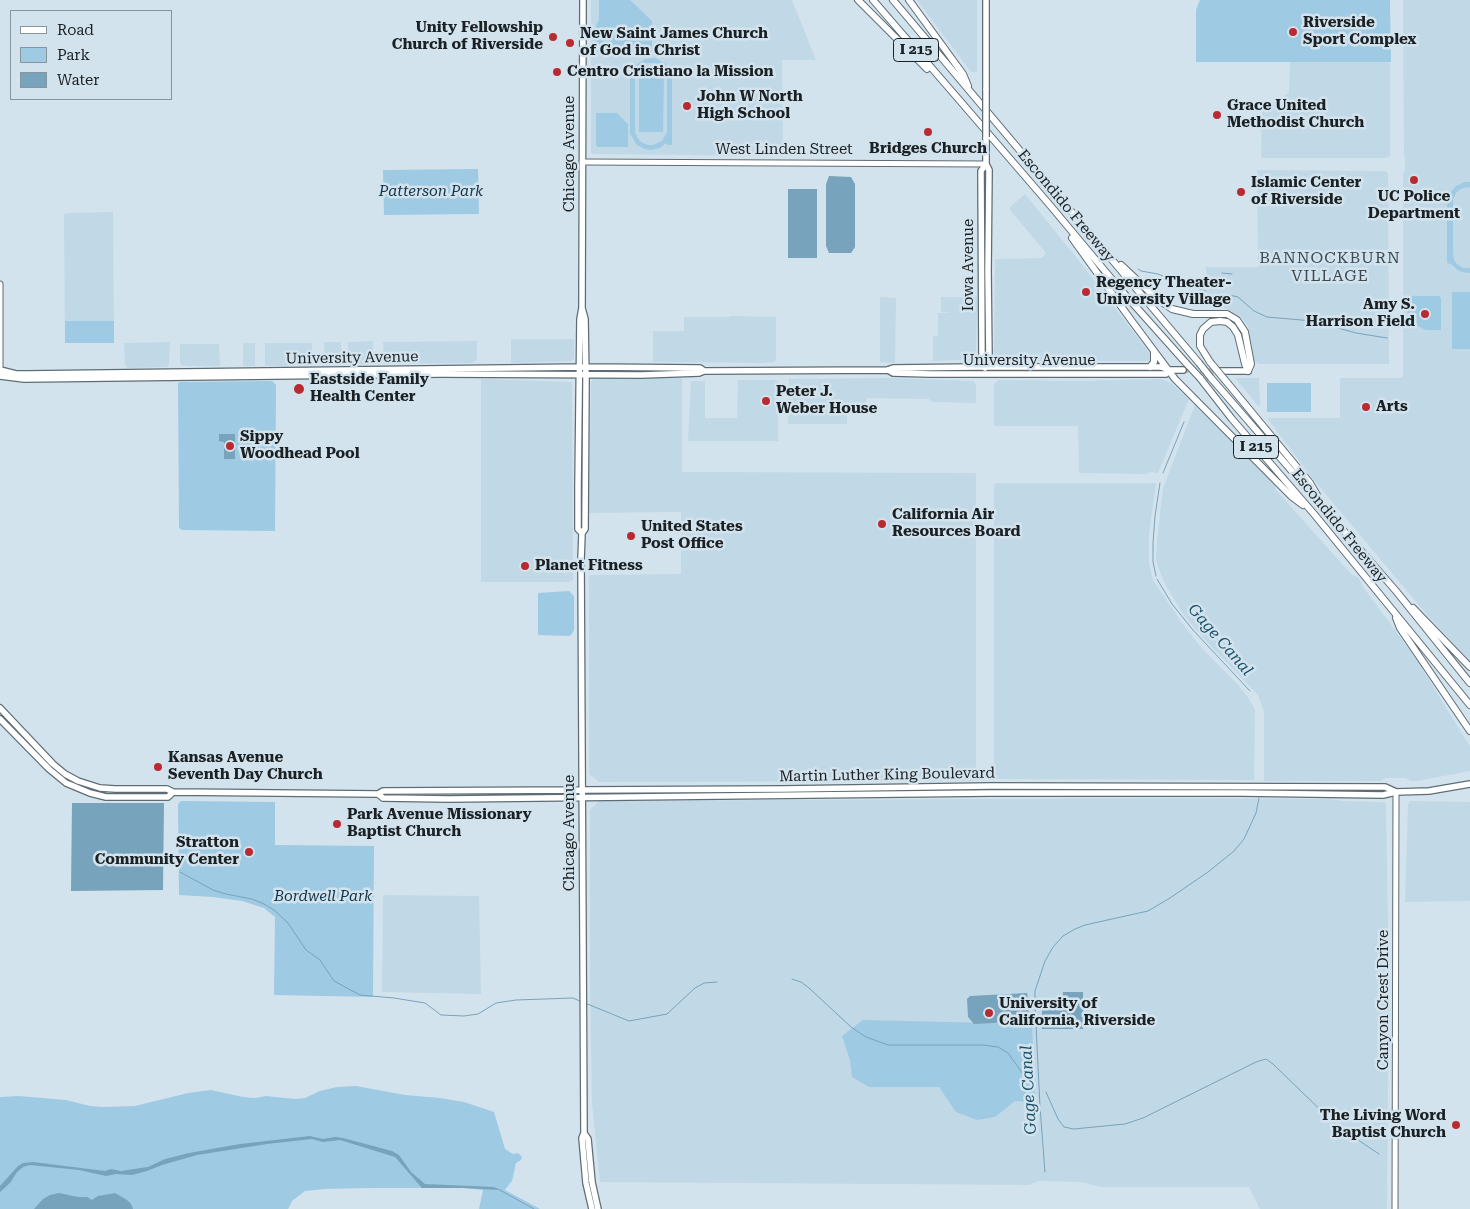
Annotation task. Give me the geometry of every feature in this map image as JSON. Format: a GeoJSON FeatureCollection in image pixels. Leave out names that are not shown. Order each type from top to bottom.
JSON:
{"type":"FeatureCollection","features":[{"type":"Feature","properties":{"kind":"highway"},"geometry":{"type":"LineString","coordinates":[[858,0],[959,99]]}},
{"type":"Feature","properties":{"kind":"highway","name":"Escondido Freeway"},"geometry":{"type":"LineString","coordinates":[[873,0],[1120,289],[1200,378],[1470,705]]}},
{"type":"Feature","properties":{"kind":"highway","name":"Escondido Freeway"},"geometry":{"type":"LineString","coordinates":[[893,0],[1199,364],[1434,635],[1444,651],[1470,683]]}},
{"type":"Feature","properties":{"kind":"highway"},"geometry":{"type":"LineString","coordinates":[[909,0],[963,74],[970,92]]}},
{"type":"Feature","properties":{"kind":"highway"},"geometry":{"type":"LineString","coordinates":[[1049,204],[1122,308],[1185,390],[1291,496],[1314,514]]}},
{"type":"Feature","properties":{"kind":"highway"},"geometry":{"type":"LineString","coordinates":[[1100,246],[1156,298],[1168,306],[1193,314],[1227,314],[1237,320],[1245,332],[1251,364],[1248,370]]}},
{"type":"Feature","properties":{"kind":"highway"},"geometry":{"type":"LineString","coordinates":[[1248,370],[1234,327],[1227,322],[1220,321],[1211,322],[1203,329],[1200,336],[1200,346],[1210,362],[1310,483],[1324,507]]}},
{"type":"Feature","properties":{"kind":"highway"},"geometry":{"type":"LineString","coordinates":[[1150,367],[1154,362],[1154,351]]}},
{"type":"Feature","properties":{"kind":"highway"},"geometry":{"type":"LineString","coordinates":[[1393,612],[1400,628],[1470,731]]}},
{"type":"Feature","properties":{"kind":"highway"},"geometry":{"type":"LineString","coordinates":[[1434,635],[1449,646],[1470,667]]}},
{"type":"Feature","properties":{"kind":"main road","name":"Chicago Avenue"},"geometry":{"type":"LineString","coordinates":[[582,533],[578,528],[579,375],[582,366],[580,319],[582,308],[583,0]]}},
{"type":"Feature","properties":{"kind":"main road","name":"Iowa Avenue"},"geometry":{"type":"LineString","coordinates":[[985,374],[985,367],[989,361],[989,170],[986,164],[986,0]]}},
{"type":"Feature","properties":{"kind":"main road","name":"West Linden Street"},"geometry":{"type":"LineString","coordinates":[[582,162],[986,164]]}},
{"type":"Feature","properties":{"kind":"main road"},"geometry":{"type":"LineString","coordinates":[[0,284],[0,371]]}},
{"type":"Feature","properties":{"kind":"main road","name":"Chicago Avenue"},"geometry":{"type":"LineString","coordinates":[[582,366],[586,375],[585,516],[582,533],[584,1133],[582,1138],[584,1167],[591,1206]]}},
{"type":"Feature","properties":{"kind":"main road","name":"University Avenue"},"geometry":{"type":"LineString","coordinates":[[0,371],[16,374],[582,366],[700,368],[704,370],[888,370],[893,368],[985,367],[1161,367],[1168,370],[1183,370]]}},
{"type":"Feature","properties":{"kind":"main road"},"geometry":{"type":"LineString","coordinates":[[663,374],[663,371],[666,370],[689,368]]}},
{"type":"Feature","properties":{"kind":"main road"},"geometry":{"type":"LineString","coordinates":[[911,374],[929,371],[932,368]]}},
{"type":"Feature","properties":{"kind":"main road"},"geometry":{"type":"LineString","coordinates":[[441,374],[444,371],[466,369]]}},
{"type":"Feature","properties":{"kind":"main road","name":"University Avenue"},"geometry":{"type":"LineString","coordinates":[[0,376],[24,379],[441,374],[586,375],[699,373],[704,370]]}},
{"type":"Feature","properties":{"kind":"main road","name":"University Avenue"},"geometry":{"type":"LineString","coordinates":[[888,370],[893,373],[911,374],[1166,374],[1168,370]]}},
{"type":"Feature","properties":{"kind":"main road"},"geometry":{"type":"LineString","coordinates":[[1220,370],[1248,370]]}},
{"type":"Feature","properties":{"kind":"main road"},"geometry":{"type":"LineString","coordinates":[[107,378],[109,375],[125,375],[130,372]]}},
{"type":"Feature","properties":{"kind":"main road"},"geometry":{"type":"LineString","coordinates":[[0,708],[53,764],[65,774],[78,781],[100,788],[168,789],[173,792]]}},
{"type":"Feature","properties":{"kind":"main road","name":"Martin Luther King Boulevard"},"geometry":{"type":"LineString","coordinates":[[0,719],[49,769],[66,783],[101,796],[168,797],[173,792],[378,794],[383,791],[991,786],[1385,787],[1396,792]]}},
{"type":"Feature","properties":{"kind":"main road","name":"Martin Luther King Boulevard"},"geometry":{"type":"LineString","coordinates":[[378,794],[383,798],[991,793],[1383,795],[1396,792],[1429,791],[1470,784]]}},
{"type":"Feature","properties":{"kind":"main road","name":"Canyon Crest Drive"},"geometry":{"type":"LineString","coordinates":[[1395,1209],[1396,792]]}},
{"type":"Feature","properties":{"kind":"main road","name":"Chicago Avenue"},"geometry":{"type":"LineString","coordinates":[[584,1133],[588,1139],[589,1158],[598,1209]]}},
{"type":"Feature","properties":{"kind":"main road"},"geometry":{"type":"LineString","coordinates":[[584,1167],[589,1188],[594,1192],[591,1206]]}},
{"type":"Feature","properties":{"kind":"shaded area","name":"John W North High School"},"geometry":{"type":"Polygon","coordinates":[[[591,0],[792,0],[816,60],[782,60],[783,156],[592,154],[591,0]]]}},
{"type":"Feature","properties":{"kind":"shaded area"},"geometry":{"type":"Polygon","coordinates":[[[917,0],[977,0],[977,72],[971,72],[917,0]]]}},
{"type":"Feature","properties":{"kind":"shaded area"},"geometry":{"type":"Polygon","coordinates":[[[1200,0],[1390,0],[1389,157],[1262,158],[1262,112],[1272,103],[1289,93],[1290,62],[1196,62],[1196,10],[1200,0]]]}},
{"type":"Feature","properties":{"kind":"shaded area"},"geometry":{"type":"Polygon","coordinates":[[[1403,0],[1470,0],[1470,661],[1428,616],[1313,479],[1267,418],[1340,418],[1340,378],[1401,378],[1403,376],[1403,173],[1405,171],[1405,158],[1403,0]]]}},
{"type":"Feature","properties":{"kind":"shaded area"},"geometry":{"type":"Polygon","coordinates":[[[1257,170],[1385,171],[1388,173],[1389,364],[1259,364],[1254,361],[1248,326],[1240,316],[1207,301],[1206,267],[1258,267],[1257,170]]]}},
{"type":"Feature","properties":{"kind":"shaded area"},"geometry":{"type":"Polygon","coordinates":[[[1025,194],[1151,355],[1151,360],[1094,361],[1091,358],[1077,358],[1074,361],[999,361],[994,356],[995,259],[1042,258],[1046,253],[1010,210],[1010,207],[1025,194]]]}},
{"type":"Feature","properties":{"kind":"shaded area"},"geometry":{"type":"Polygon","coordinates":[[[113,212],[114,343],[65,343],[64,214],[113,212]]]}},
{"type":"Feature","properties":{"kind":"shaded area"},"geometry":{"type":"Polygon","coordinates":[[[880,297],[896,298],[895,363],[880,362],[880,297]]]}},
{"type":"Feature","properties":{"kind":"shaded area"},"geometry":{"type":"Polygon","coordinates":[[[941,297],[977,297],[976,356],[959,360],[933,361],[933,336],[938,336],[938,313],[953,313],[941,312],[941,297]]]}},
{"type":"Feature","properties":{"kind":"shaded area"},"geometry":{"type":"Polygon","coordinates":[[[684,317],[776,317],[776,360],[774,362],[653,362],[653,331],[684,331],[684,317]]]}},
{"type":"Feature","properties":{"kind":"shaded area"},"geometry":{"type":"Polygon","coordinates":[[[511,339],[574,339],[574,359],[571,361],[511,363],[511,339]]]}},
{"type":"Feature","properties":{"kind":"shaded area"},"geometry":{"type":"Polygon","coordinates":[[[373,341],[373,364],[348,365],[348,342],[373,341]]]}},
{"type":"Feature","properties":{"kind":"shaded area"},"geometry":{"type":"Polygon","coordinates":[[[477,341],[477,360],[472,363],[386,364],[384,362],[383,342],[477,341]]]}},
{"type":"Feature","properties":{"kind":"shaded area"},"geometry":{"type":"Polygon","coordinates":[[[170,342],[169,365],[167,367],[128,368],[125,365],[124,343],[170,342]]]}},
{"type":"Feature","properties":{"kind":"shaded area"},"geometry":{"type":"Polygon","coordinates":[[[324,342],[341,342],[341,365],[325,364],[324,342]]]}},
{"type":"Feature","properties":{"kind":"shaded area"},"geometry":{"type":"Polygon","coordinates":[[[243,343],[255,343],[254,366],[243,366],[243,343]]]}},
{"type":"Feature","properties":{"kind":"shaded area"},"geometry":{"type":"Polygon","coordinates":[[[265,343],[312,343],[312,363],[309,365],[266,366],[265,343]]]}},
{"type":"Feature","properties":{"kind":"shaded area"},"geometry":{"type":"Polygon","coordinates":[[[180,344],[219,344],[220,366],[183,366],[180,363],[180,344]]]}},
{"type":"Feature","properties":{"kind":"shaded area"},"geometry":{"type":"Polygon","coordinates":[[[682,378],[682,472],[976,473],[976,778],[973,781],[599,782],[589,774],[589,575],[681,574],[681,512],[589,513],[591,382],[593,379],[682,378]]]}},
{"type":"Feature","properties":{"kind":"shaded area"},"geometry":{"type":"Polygon","coordinates":[[[886,378],[974,381],[976,385],[976,403],[933,402],[929,399],[867,398],[865,407],[859,410],[847,410],[847,424],[788,424],[789,379],[886,378]]]}},
{"type":"Feature","properties":{"kind":"shaded area"},"geometry":{"type":"Polygon","coordinates":[[[1235,378],[1259,378],[1259,407],[1235,378]]]}},
{"type":"Feature","properties":{"kind":"shaded area"},"geometry":{"type":"Polygon","coordinates":[[[481,379],[572,383],[573,580],[569,582],[481,582],[481,379]]]}},
{"type":"Feature","properties":{"kind":"shaded area"},"geometry":{"type":"Polygon","coordinates":[[[1162,379],[1171,383],[1189,399],[1158,473],[1079,473],[1078,426],[994,426],[994,384],[999,380],[1162,379]]]}},
{"type":"Feature","properties":{"kind":"shaded area"},"geometry":{"type":"Polygon","coordinates":[[[738,380],[776,380],[778,382],[778,441],[688,441],[691,381],[705,381],[705,418],[737,418],[738,380]]]}},
{"type":"Feature","properties":{"kind":"shaded area"},"geometry":{"type":"Polygon","coordinates":[[[1195,405],[1276,485],[1275,489],[1352,575],[1360,580],[1363,587],[1424,669],[1470,747],[1470,771],[1417,781],[1410,781],[1406,778],[1385,778],[1381,781],[1264,781],[1264,712],[1258,695],[1183,614],[1164,582],[1156,558],[1163,488],[1195,405]]]}},
{"type":"Feature","properties":{"kind":"shaded area"},"geometry":{"type":"Polygon","coordinates":[[[996,483],[1156,483],[1149,534],[1149,564],[1153,580],[1200,646],[1238,685],[1248,697],[1255,710],[1254,780],[998,779],[994,776],[994,486],[996,483]]]}},
{"type":"Feature","properties":{"kind":"shaded area","name":"University of California, Riverside"},"geometry":{"type":"Polygon","coordinates":[[[1329,799],[1383,802],[1386,804],[1389,986],[1387,1209],[1260,1209],[1249,1187],[1102,1187],[1080,1182],[1039,1181],[1029,1185],[600,1182],[592,1103],[590,983],[590,810],[599,801],[1329,799]]]}},
{"type":"Feature","properties":{"kind":"shaded area"},"geometry":{"type":"Polygon","coordinates":[[[1410,801],[1470,802],[1470,901],[1405,902],[1408,805],[1410,801]]]}},
{"type":"Feature","properties":{"kind":"shaded area"},"geometry":{"type":"Polygon","coordinates":[[[383,895],[479,896],[481,994],[382,992],[383,895]]]}},
{"type":"Feature","properties":{"kind":"green space"},"geometry":{"type":"Polygon","coordinates":[[[599,0],[630,0],[652,21],[652,52],[600,54],[595,51],[599,0]]]}},
{"type":"Feature","properties":{"kind":"green space","name":"Riverside Sport Complex"},"geometry":{"type":"Polygon","coordinates":[[[1200,0],[1390,0],[1391,62],[1196,62],[1196,10],[1200,0]]]}},
{"type":"Feature","properties":{"kind":"green space"},"geometry":{"type":"Polygon","coordinates":[[[655,58],[666,64],[672,75],[672,145],[667,145],[666,143],[660,148],[651,150],[644,149],[636,144],[630,133],[630,63],[635,63],[636,65],[645,59],[655,58]],[[646,63],[640,67],[635,76],[635,132],[641,142],[648,145],[662,141],[667,132],[667,76],[661,66],[654,63],[646,63]]]}},
{"type":"Feature","properties":{"kind":"green space"},"geometry":{"type":"Polygon","coordinates":[[[639,76],[664,76],[663,132],[639,132],[639,76]]]}},
{"type":"Feature","properties":{"kind":"green space"},"geometry":{"type":"Polygon","coordinates":[[[596,113],[617,113],[628,124],[628,147],[598,147],[596,145],[596,113]]]}},
{"type":"Feature","properties":{"kind":"green space","name":"Patterson Park"},"geometry":{"type":"Polygon","coordinates":[[[478,169],[479,214],[384,215],[383,170],[478,169]]]}},
{"type":"Feature","properties":{"kind":"green space"},"geometry":{"type":"Polygon","coordinates":[[[1470,182],[1470,187],[1459,190],[1453,200],[1453,253],[1457,264],[1463,268],[1470,268],[1470,273],[1459,271],[1447,263],[1447,192],[1451,192],[1456,186],[1470,182]]]}},
{"type":"Feature","properties":{"kind":"green space"},"geometry":{"type":"Polygon","coordinates":[[[1452,292],[1470,292],[1470,349],[1452,349],[1452,292]]]}},
{"type":"Feature","properties":{"kind":"green space","name":"Amy S. Harrison Field"},"geometry":{"type":"Polygon","coordinates":[[[1407,296],[1439,296],[1441,298],[1441,330],[1426,330],[1415,325],[1407,311],[1407,296]]]}},
{"type":"Feature","properties":{"kind":"green space"},"geometry":{"type":"Polygon","coordinates":[[[65,321],[114,321],[114,343],[65,343],[65,321]]]}},
{"type":"Feature","properties":{"kind":"green space"},"geometry":{"type":"Polygon","coordinates":[[[272,381],[276,385],[275,531],[182,530],[179,528],[178,383],[272,381]]]}},
{"type":"Feature","properties":{"kind":"green space"},"geometry":{"type":"Polygon","coordinates":[[[1267,383],[1311,383],[1311,412],[1267,412],[1267,383]]]}},
{"type":"Feature","properties":{"kind":"green space"},"geometry":{"type":"Polygon","coordinates":[[[569,591],[574,596],[574,630],[572,634],[569,636],[538,635],[538,593],[569,591]]]}},
{"type":"Feature","properties":{"kind":"green space","name":"Bordwell Park"},"geometry":{"type":"Polygon","coordinates":[[[181,801],[275,802],[275,845],[374,846],[373,997],[274,995],[275,917],[264,908],[242,901],[179,895],[178,804],[181,801]]]}},
{"type":"Feature","properties":{"kind":"green space"},"geometry":{"type":"Polygon","coordinates":[[[863,1020],[1032,1024],[1035,1102],[1015,1101],[995,1117],[977,1120],[956,1112],[939,1087],[869,1087],[852,1077],[850,1060],[842,1036],[863,1020]]]}},
{"type":"Feature","properties":{"kind":"green space"},"geometry":{"type":"Polygon","coordinates":[[[356,1086],[405,1095],[464,1102],[494,1112],[505,1149],[513,1154],[518,1153],[522,1157],[516,1163],[512,1181],[505,1190],[540,1209],[479,1209],[483,1190],[463,1188],[371,1188],[305,1191],[292,1201],[288,1209],[0,1209],[0,1097],[19,1096],[66,1100],[103,1107],[135,1106],[188,1093],[211,1090],[243,1097],[255,1098],[266,1096],[295,1099],[305,1098],[320,1091],[337,1087],[356,1086]]]}},
{"type":"Feature","properties":{"kind":"water"},"geometry":{"type":"Polygon","coordinates":[[[829,176],[851,177],[855,184],[855,247],[851,253],[829,253],[826,246],[826,184],[829,176]]]}},
{"type":"Feature","properties":{"kind":"water"},"geometry":{"type":"Polygon","coordinates":[[[788,189],[817,189],[817,258],[788,258],[788,189]]]}},
{"type":"Feature","properties":{"kind":"water","name":"Sippy Woodhead Pool"},"geometry":{"type":"Polygon","coordinates":[[[219,434],[235,434],[235,459],[224,459],[224,442],[219,441],[219,434]]]}},
{"type":"Feature","properties":{"kind":"water"},"geometry":{"type":"Polygon","coordinates":[[[72,803],[164,803],[163,890],[71,891],[72,803]]]}},
{"type":"Feature","properties":{"kind":"water"},"geometry":{"type":"Polygon","coordinates":[[[1063,992],[1083,992],[1083,1029],[1042,1029],[1042,1009],[1062,1009],[1063,992]]]}},
{"type":"Feature","properties":{"kind":"water"},"geometry":{"type":"Polygon","coordinates":[[[1027,993],[1029,1006],[1028,1021],[974,1024],[968,1017],[967,999],[970,996],[1027,993]]]}},
{"type":"Feature","properties":{"kind":"water"},"geometry":{"type":"Polygon","coordinates":[[[310,1136],[323,1139],[343,1138],[392,1151],[399,1155],[411,1172],[425,1184],[494,1187],[500,1190],[422,1188],[395,1157],[340,1140],[323,1142],[312,1139],[197,1155],[132,1175],[116,1174],[106,1176],[79,1170],[30,1165],[23,1167],[17,1172],[10,1183],[0,1192],[0,1186],[23,1163],[33,1162],[105,1171],[111,1169],[121,1171],[148,1167],[165,1159],[189,1153],[240,1144],[310,1136]]]}},
{"type":"Feature","properties":{"kind":"water"},"geometry":{"type":"Polygon","coordinates":[[[59,1193],[87,1197],[92,1200],[98,1196],[115,1193],[127,1200],[133,1209],[34,1209],[43,1199],[59,1193]]]}},
{"type":"Feature","properties":{"kind":"waterway"},"geometry":{"type":"LineString","coordinates":[[1138,269],[1206,291]]}},
{"type":"Feature","properties":{"kind":"waterway"},"geometry":{"type":"LineString","coordinates":[[1222,273],[1232,274]]}},
{"type":"Feature","properties":{"kind":"waterway"},"geometry":{"type":"LineString","coordinates":[[1229,295],[1238,297],[1254,311],[1267,317],[1313,321],[1356,333],[1387,338]]}},
{"type":"Feature","properties":{"kind":"waterway","name":"Gage Canal"},"geometry":{"type":"LineString","coordinates":[[1163,473],[1184,422]]}},
{"type":"Feature","properties":{"kind":"waterway","name":"Gage Canal"},"geometry":{"type":"LineString","coordinates":[[1156,576],[1153,562],[1153,543],[1160,483]]}},
{"type":"Feature","properties":{"kind":"waterway","name":"Gage Canal"},"geometry":{"type":"LineString","coordinates":[[1157,579],[1172,604],[1193,630],[1250,691]]}},
{"type":"Feature","properties":{"kind":"waterway","name":"Gage Canal"},"geometry":{"type":"LineString","coordinates":[[1045,1172],[1035,991],[1045,961],[1053,947],[1063,936],[1085,925],[1148,911],[1208,872],[1234,851],[1244,839],[1256,813],[1259,798]]}},
{"type":"Feature","properties":{"kind":"waterway"},"geometry":{"type":"LineString","coordinates":[[180,872],[213,890],[252,899],[274,910],[288,923],[306,950],[320,960],[334,981],[360,995],[425,1003],[441,1015],[464,1016],[478,1014],[496,1003],[516,1000],[573,998],[582,1002]]}},
{"type":"Feature","properties":{"kind":"waterway"},"geometry":{"type":"LineString","coordinates":[[792,979],[801,982],[809,988],[851,1027],[866,1037],[888,1045],[983,1045],[998,1047],[1008,1053],[1028,1081]]}},
{"type":"Feature","properties":{"kind":"waterway"},"geometry":{"type":"LineString","coordinates":[[585,1003],[629,1021],[667,1014],[695,988],[704,983],[717,982]]}},
{"type":"Feature","properties":{"kind":"waterway"},"geometry":{"type":"LineString","coordinates":[[1046,1092],[1058,1119],[1064,1127],[1074,1129],[1125,1124],[1143,1118],[1256,1062],[1266,1059],[1336,1125],[1379,1154]]}},
{"type":"Feature","properties":{"kind":"waterway"},"geometry":{"type":"LineString","coordinates":[[498,1189],[534,1209]]}},
{"type":"Feature","properties":{"kind":"tunnel"},"geometry":{"type":"LineString","coordinates":[[1183,370],[1220,371]]}},
{"type":"Feature","properties":{"kind":"place","name":"Riverside Sport Complex"},"geometry":{"type":"Point","coordinates":[1293,32]}},
{"type":"Feature","properties":{"kind":"place","name":"Unity Fellowship Church of Riverside"},"geometry":{"type":"Point","coordinates":[553,37]}},
{"type":"Feature","properties":{"kind":"place","name":"New Saint James Church of God in Christ"},"geometry":{"type":"Point","coordinates":[570,43]}},
{"type":"Feature","properties":{"kind":"place","name":"Centro Cristiano la Mission"},"geometry":{"type":"Point","coordinates":[557,72]}},
{"type":"Feature","properties":{"kind":"place","name":"John W North High School"},"geometry":{"type":"Point","coordinates":[687,106]}},
{"type":"Feature","properties":{"kind":"place","name":"Grace United Methodist Church"},"geometry":{"type":"Point","coordinates":[1217,115]}},
{"type":"Feature","properties":{"kind":"place","name":"Bridges Church"},"geometry":{"type":"Point","coordinates":[928,132]}},
{"type":"Feature","properties":{"kind":"place","name":"UC Police Department"},"geometry":{"type":"Point","coordinates":[1414,180]}},
{"type":"Feature","properties":{"kind":"place","name":"Islamic Center of Riverside"},"geometry":{"type":"Point","coordinates":[1241,192]}},
{"type":"Feature","properties":{"kind":"place","name":"Regency Theater- University Village"},"geometry":{"type":"Point","coordinates":[1086,292]}},
{"type":"Feature","properties":{"kind":"place","name":"Amy S. Harrison Field"},"geometry":{"type":"Point","coordinates":[1425,314]}},
{"type":"Feature","properties":{"kind":"place","name":"Eastside Family Health Center"},"geometry":{"type":"Point","coordinates":[299,389]}},
{"type":"Feature","properties":{"kind":"place","name":"Peter J. Weber House"},"geometry":{"type":"Point","coordinates":[766,401]}},
{"type":"Feature","properties":{"kind":"place","name":"Arts"},"geometry":{"type":"Point","coordinates":[1366,407]}},
{"type":"Feature","properties":{"kind":"place","name":"Sippy Woodhead Pool"},"geometry":{"type":"Point","coordinates":[230,446]}},
{"type":"Feature","properties":{"kind":"place","name":"California Air Resources Board"},"geometry":{"type":"Point","coordinates":[882,524]}},
{"type":"Feature","properties":{"kind":"place","name":"United States Post Office"},"geometry":{"type":"Point","coordinates":[631,536]}},
{"type":"Feature","properties":{"kind":"place","name":"Planet Fitness"},"geometry":{"type":"Point","coordinates":[525,566]}},
{"type":"Feature","properties":{"kind":"place","name":"Kansas Avenue Seventh Day Church"},"geometry":{"type":"Point","coordinates":[158,767]}},
{"type":"Feature","properties":{"kind":"place","name":"Park Avenue Missionary Baptist Church"},"geometry":{"type":"Point","coordinates":[337,824]}},
{"type":"Feature","properties":{"kind":"place","name":"Stratton Community Center"},"geometry":{"type":"Point","coordinates":[249,852]}},
{"type":"Feature","properties":{"kind":"place","name":"University of California, Riverside"},"geometry":{"type":"Point","coordinates":[989,1013]}},
{"type":"Feature","properties":{"kind":"place","name":"The Living Word Baptist Church"},"geometry":{"type":"Point","coordinates":[1456,1125]}},
{"type":"Feature","properties":{"kind":"district","name":"BANNOCKBURN VILLAGE"},"geometry":{"type":"Point","coordinates":[1330,267]}}]}
